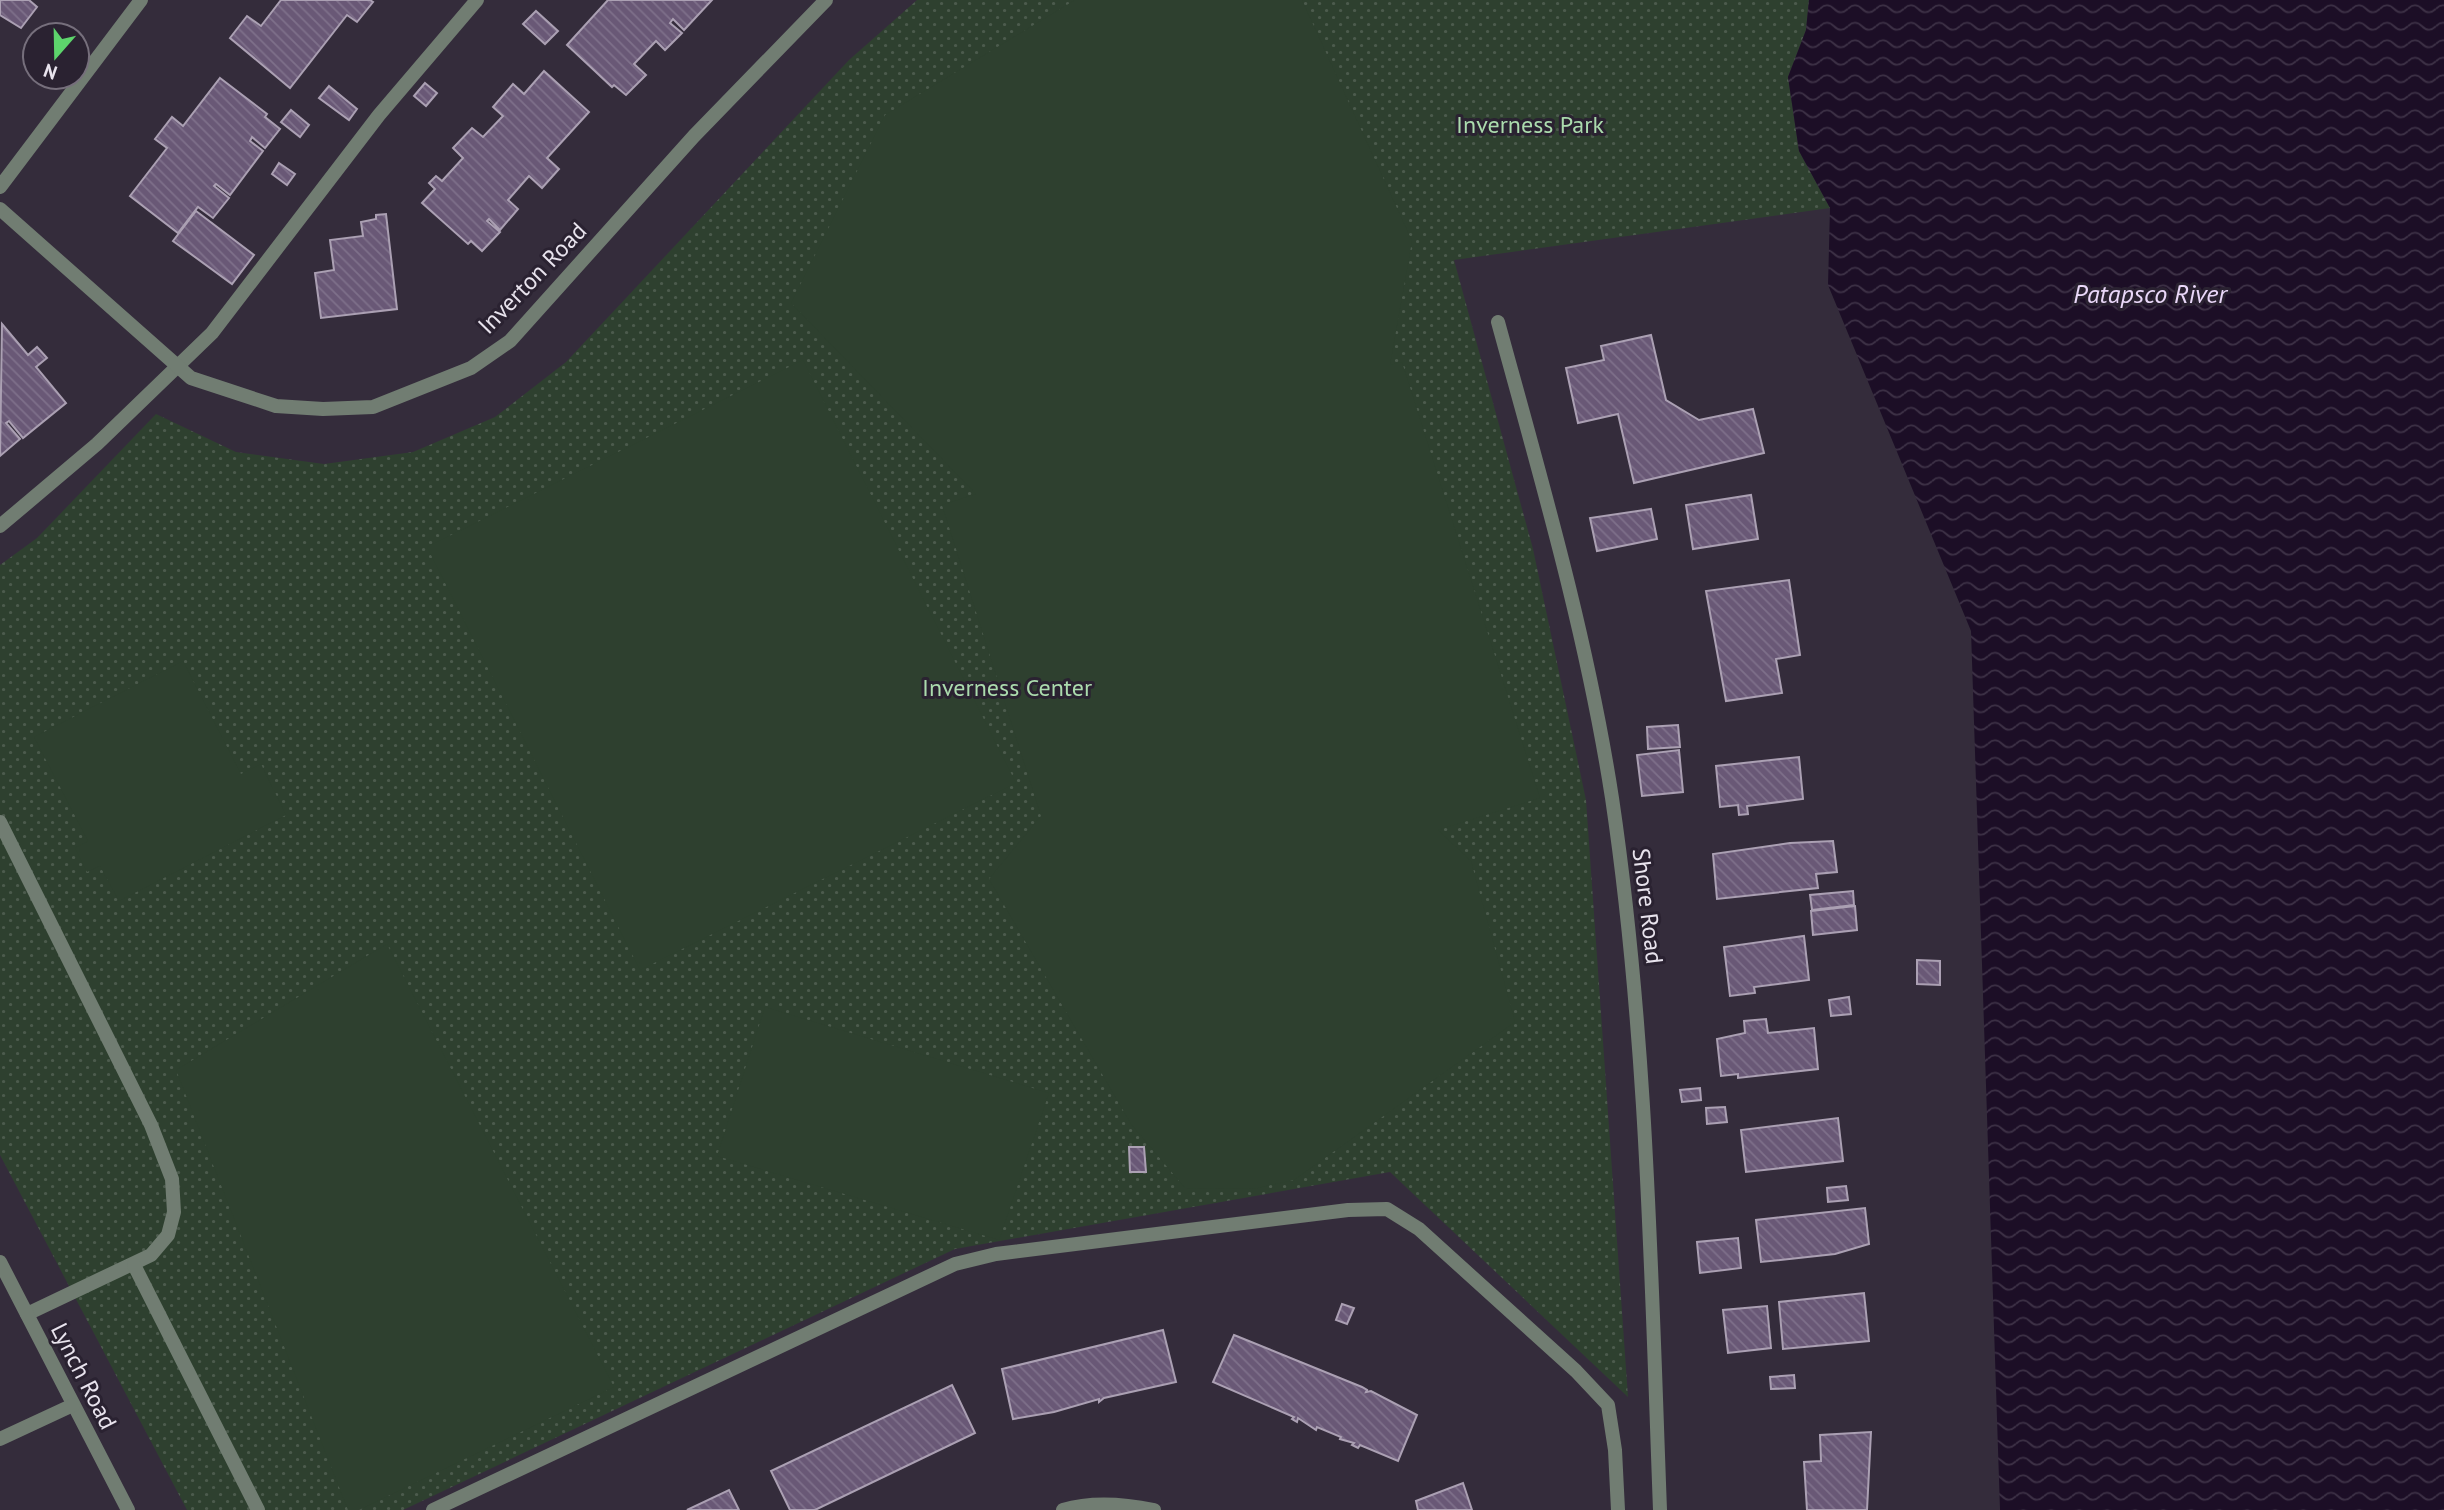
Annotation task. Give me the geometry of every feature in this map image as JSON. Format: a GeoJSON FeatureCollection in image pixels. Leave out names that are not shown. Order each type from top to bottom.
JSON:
{"type":"FeatureCollection","features":[{"type":"Feature","properties":{"kind":"street"},"geometry":{"type":"LineString","coordinates":[[0,187],[141,0]]}},
{"type":"Feature","properties":{"kind":"street"},"geometry":{"type":"LineString","coordinates":[[0,526],[179,368],[212,333],[379,115],[477,0]]}},
{"type":"Feature","properties":{"kind":"street","name":"Inverton Road"},"geometry":{"type":"LineString","coordinates":[[0,209],[191,378],[276,406],[323,409],[373,407],[471,368],[510,341],[694,136],[826,0]]}},
{"type":"Feature","properties":{"kind":"street","name":"Shore Road"},"geometry":{"type":"LineString","coordinates":[[1498,322],[1586,654],[1612,797],[1633,968],[1651,1229],[1660,1510]]}},
{"type":"Feature","properties":{"kind":"street"},"geometry":{"type":"LineString","coordinates":[[0,822],[151,1125],[172,1179],[174,1212],[168,1235],[151,1255],[27,1314]]}},
{"type":"Feature","properties":{"kind":"street"},"geometry":{"type":"LineString","coordinates":[[433,1510],[955,1264],[1023,1251],[1348,1210],[1387,1209],[1419,1229],[1576,1371],[1608,1405],[1618,1510]]}},
{"type":"Feature","properties":{"kind":"street","name":"Lynch Road"},"geometry":{"type":"LineString","coordinates":[[0,1262],[128,1510]]}},
{"type":"Feature","properties":{"kind":"street"},"geometry":{"type":"LineString","coordinates":[[134,1265],[258,1510]]}},
{"type":"Feature","properties":{"kind":"street"},"geometry":{"type":"LineString","coordinates":[[0,1439],[73,1405]]}},
{"type":"Feature","properties":{"kind":"street"},"geometry":{"type":"LineString","coordinates":[[1063,1510],[1082,1504],[1154,1510]]}},
{"type":"Feature","properties":{"kind":"green space","name":"Inverness Center"},"geometry":{"type":"Polygon","coordinates":[[[917,0],[1809,0],[1806,30],[1788,77],[1799,151],[1830,208],[1454,260],[1533,549],[1586,800],[1628,1397],[1390,1172],[955,1249],[403,1510],[187,1510],[0,1155],[0,565],[37,538],[156,414],[236,452],[324,464],[413,452],[495,417],[566,362],[849,60],[917,0]]]}},
{"type":"Feature","properties":{"kind":"green space"},"geometry":{"type":"Polygon","coordinates":[[[1075,0],[1302,0],[1412,241],[1390,365],[1402,362],[1540,798],[1438,830],[1471,861],[1515,1022],[1294,1180],[1253,1189],[1185,1188],[1131,1124],[989,879],[1041,816],[942,505],[976,494],[791,303],[885,115],[1075,0]]]}},
{"type":"Feature","properties":{"kind":"green space"},"geometry":{"type":"Polygon","coordinates":[[[803,360],[1016,783],[640,970],[427,547],[803,360]]]}},
{"type":"Feature","properties":{"kind":"green space"},"geometry":{"type":"Polygon","coordinates":[[[183,661],[241,774],[261,764],[286,815],[119,901],[100,866],[87,872],[75,848],[88,841],[34,737],[183,661]]]}},
{"type":"Feature","properties":{"kind":"green space"},"geometry":{"type":"Polygon","coordinates":[[[387,944],[614,1387],[359,1510],[348,1510],[176,1070],[387,944]]]}},
{"type":"Feature","properties":{"kind":"green space"},"geometry":{"type":"Polygon","coordinates":[[[765,1007],[1049,1093],[999,1240],[717,1156],[765,1007]]]}},
{"type":"Feature","properties":{"kind":"water","name":"Patapsco River"},"geometry":{"type":"Polygon","coordinates":[[[1809,0],[2444,0],[2444,1510],[2000,1510],[1971,631],[1828,285],[1830,208],[1799,151],[1788,77],[1806,30],[1809,0]]]}},
{"type":"Feature","properties":{"kind":"building"},"geometry":{"type":"Polygon","coordinates":[[[0,0],[29,0],[37,7],[26,21],[21,21],[21,28],[0,15],[0,0]]]}},
{"type":"Feature","properties":{"kind":"building"},"geometry":{"type":"Polygon","coordinates":[[[281,0],[373,2],[357,22],[347,15],[290,88],[230,38],[247,16],[261,26],[281,0]]]}},
{"type":"Feature","properties":{"kind":"building"},"geometry":{"type":"Polygon","coordinates":[[[608,0],[712,0],[684,30],[673,19],[670,23],[682,33],[665,50],[656,41],[634,64],[646,75],[626,95],[614,85],[612,87],[567,45],[608,0]]]}},
{"type":"Feature","properties":{"kind":"building"},"geometry":{"type":"Polygon","coordinates":[[[536,11],[558,31],[545,44],[523,24],[536,11]]]}},
{"type":"Feature","properties":{"kind":"building"},"geometry":{"type":"Polygon","coordinates":[[[544,71],[589,112],[547,158],[559,169],[542,188],[529,176],[508,200],[518,209],[500,230],[489,219],[487,221],[500,232],[482,251],[471,241],[468,244],[422,203],[435,189],[429,183],[436,176],[442,181],[463,158],[453,148],[472,128],[483,137],[503,116],[493,107],[513,84],[524,94],[544,71]]]}},
{"type":"Feature","properties":{"kind":"building"},"geometry":{"type":"Polygon","coordinates":[[[220,78],[267,114],[265,117],[280,129],[265,148],[252,137],[250,141],[263,151],[230,195],[216,184],[214,186],[229,198],[213,218],[198,207],[178,233],[130,196],[167,148],[155,139],[172,117],[183,126],[220,78]]]}},
{"type":"Feature","properties":{"kind":"building"},"geometry":{"type":"Polygon","coordinates":[[[425,83],[437,93],[426,106],[414,96],[425,83]]]}},
{"type":"Feature","properties":{"kind":"building"},"geometry":{"type":"Polygon","coordinates":[[[329,86],[357,109],[349,120],[319,98],[329,86]]]}},
{"type":"Feature","properties":{"kind":"building"},"geometry":{"type":"Polygon","coordinates":[[[291,110],[309,125],[300,137],[281,122],[291,110]]]}},
{"type":"Feature","properties":{"kind":"building"},"geometry":{"type":"Polygon","coordinates":[[[279,163],[295,174],[287,185],[272,174],[279,163]]]}},
{"type":"Feature","properties":{"kind":"building"},"geometry":{"type":"Polygon","coordinates":[[[196,211],[254,255],[232,284],[173,241],[196,211]]]}},
{"type":"Feature","properties":{"kind":"building"},"geometry":{"type":"Polygon","coordinates":[[[386,214],[397,309],[321,318],[315,273],[334,270],[330,240],[363,236],[361,222],[386,214]]]}},
{"type":"Feature","properties":{"kind":"building"},"geometry":{"type":"Polygon","coordinates":[[[2,324],[28,355],[37,347],[47,358],[36,367],[66,403],[23,438],[9,421],[6,423],[20,439],[0,456],[2,324]]]}},
{"type":"Feature","properties":{"kind":"building"},"geometry":{"type":"Polygon","coordinates":[[[1651,335],[1666,400],[1699,420],[1753,409],[1764,453],[1634,483],[1618,414],[1578,423],[1566,368],[1604,360],[1601,346],[1651,335]]]}},
{"type":"Feature","properties":{"kind":"building"},"geometry":{"type":"Polygon","coordinates":[[[1751,495],[1758,539],[1693,549],[1686,505],[1751,495]]]}},
{"type":"Feature","properties":{"kind":"building"},"geometry":{"type":"Polygon","coordinates":[[[1651,509],[1657,539],[1597,551],[1590,518],[1651,509]]]}},
{"type":"Feature","properties":{"kind":"building"},"geometry":{"type":"Polygon","coordinates":[[[1789,580],[1800,655],[1776,659],[1782,693],[1726,701],[1706,591],[1789,580]]]}},
{"type":"Feature","properties":{"kind":"building"},"geometry":{"type":"Polygon","coordinates":[[[1678,725],[1680,747],[1648,749],[1647,727],[1678,725]]]}},
{"type":"Feature","properties":{"kind":"building"},"geometry":{"type":"Polygon","coordinates":[[[1679,750],[1683,792],[1642,796],[1637,755],[1679,750]]]}},
{"type":"Feature","properties":{"kind":"building"},"geometry":{"type":"Polygon","coordinates":[[[1799,757],[1803,799],[1747,806],[1748,814],[1739,815],[1738,805],[1720,807],[1716,766],[1799,757]]]}},
{"type":"Feature","properties":{"kind":"building"},"geometry":{"type":"Polygon","coordinates":[[[1833,841],[1837,872],[1816,874],[1818,888],[1717,899],[1713,854],[1790,843],[1833,841]]]}},
{"type":"Feature","properties":{"kind":"building"},"geometry":{"type":"Polygon","coordinates":[[[1853,891],[1854,905],[1812,910],[1810,895],[1853,891]]]}},
{"type":"Feature","properties":{"kind":"building"},"geometry":{"type":"Polygon","coordinates":[[[1855,906],[1857,930],[1813,935],[1811,911],[1855,906]]]}},
{"type":"Feature","properties":{"kind":"building"},"geometry":{"type":"Polygon","coordinates":[[[1804,936],[1809,980],[1754,987],[1755,993],[1730,996],[1724,947],[1804,936]]]}},
{"type":"Feature","properties":{"kind":"building"},"geometry":{"type":"Polygon","coordinates":[[[1917,960],[1940,961],[1940,985],[1917,984],[1917,960]]]}},
{"type":"Feature","properties":{"kind":"building"},"geometry":{"type":"Polygon","coordinates":[[[1849,997],[1851,1014],[1831,1016],[1829,1000],[1849,997]]]}},
{"type":"Feature","properties":{"kind":"building"},"geometry":{"type":"Polygon","coordinates":[[[1766,1019],[1768,1033],[1814,1028],[1818,1069],[1738,1078],[1738,1074],[1721,1076],[1717,1039],[1745,1033],[1744,1021],[1766,1019]]]}},
{"type":"Feature","properties":{"kind":"building"},"geometry":{"type":"Polygon","coordinates":[[[1700,1088],[1701,1100],[1682,1102],[1680,1090],[1700,1088]]]}},
{"type":"Feature","properties":{"kind":"building"},"geometry":{"type":"Polygon","coordinates":[[[1725,1107],[1727,1122],[1707,1124],[1706,1108],[1725,1107]]]}},
{"type":"Feature","properties":{"kind":"building"},"geometry":{"type":"Polygon","coordinates":[[[1838,1118],[1843,1161],[1746,1172],[1741,1130],[1838,1118]]]}},
{"type":"Feature","properties":{"kind":"building"},"geometry":{"type":"Polygon","coordinates":[[[1129,1147],[1144,1147],[1146,1172],[1130,1172],[1129,1147]]]}},
{"type":"Feature","properties":{"kind":"building"},"geometry":{"type":"Polygon","coordinates":[[[1846,1186],[1848,1200],[1828,1202],[1827,1188],[1846,1186]]]}},
{"type":"Feature","properties":{"kind":"building"},"geometry":{"type":"Polygon","coordinates":[[[1865,1208],[1869,1244],[1835,1254],[1761,1262],[1756,1220],[1865,1208]]]}},
{"type":"Feature","properties":{"kind":"building"},"geometry":{"type":"Polygon","coordinates":[[[1738,1238],[1741,1268],[1700,1273],[1697,1242],[1738,1238]]]}},
{"type":"Feature","properties":{"kind":"building"},"geometry":{"type":"Polygon","coordinates":[[[1864,1293],[1869,1341],[1783,1349],[1779,1302],[1864,1293]]]}},
{"type":"Feature","properties":{"kind":"building"},"geometry":{"type":"Polygon","coordinates":[[[1342,1304],[1354,1308],[1347,1324],[1336,1320],[1342,1304]]]}},
{"type":"Feature","properties":{"kind":"building"},"geometry":{"type":"Polygon","coordinates":[[[1767,1306],[1771,1348],[1728,1353],[1723,1310],[1767,1306]]]}},
{"type":"Feature","properties":{"kind":"building"},"geometry":{"type":"Polygon","coordinates":[[[1163,1330],[1176,1382],[1104,1398],[1099,1402],[1099,1399],[1054,1412],[1013,1419],[1002,1369],[1163,1330]]]}},
{"type":"Feature","properties":{"kind":"building"},"geometry":{"type":"Polygon","coordinates":[[[1234,1335],[1362,1387],[1366,1392],[1371,1391],[1417,1415],[1398,1461],[1360,1445],[1358,1448],[1352,1445],[1354,1443],[1317,1427],[1316,1430],[1298,1418],[1297,1422],[1292,1419],[1294,1417],[1213,1382],[1234,1335]]]}},
{"type":"Feature","properties":{"kind":"building"},"geometry":{"type":"Polygon","coordinates":[[[1794,1375],[1795,1388],[1771,1389],[1770,1377],[1794,1375]]]}},
{"type":"Feature","properties":{"kind":"building"},"geometry":{"type":"Polygon","coordinates":[[[952,1385],[975,1433],[815,1510],[790,1510],[771,1471],[952,1385]]]}},
{"type":"Feature","properties":{"kind":"building"},"geometry":{"type":"Polygon","coordinates":[[[1871,1432],[1867,1510],[1807,1510],[1804,1462],[1821,1461],[1820,1435],[1871,1432]]]}},
{"type":"Feature","properties":{"kind":"building"},"geometry":{"type":"Polygon","coordinates":[[[1463,1483],[1472,1510],[1418,1510],[1416,1501],[1463,1483]]]}},
{"type":"Feature","properties":{"kind":"building"},"geometry":{"type":"Polygon","coordinates":[[[729,1490],[739,1510],[687,1510],[729,1490]]]}},
{"type":"Feature","properties":{"kind":"park label","name":"Inverness Park"},"geometry":{"type":"Point","coordinates":[1530,124]}}]}
